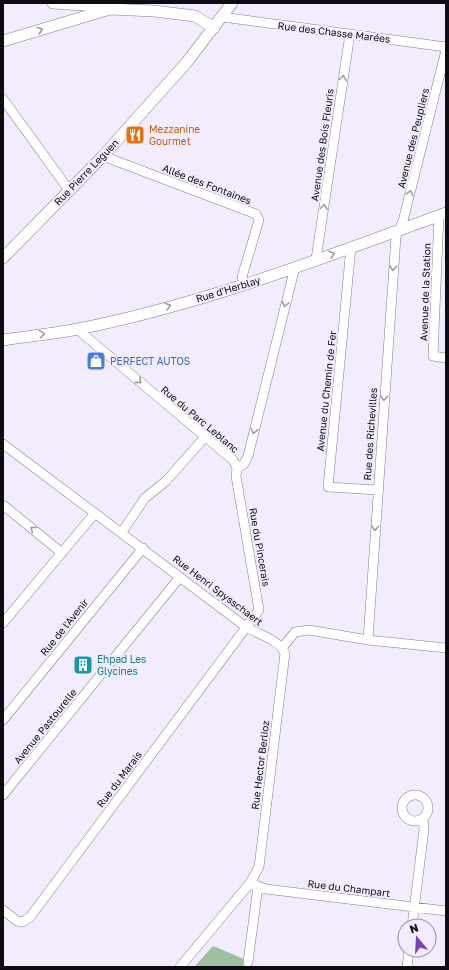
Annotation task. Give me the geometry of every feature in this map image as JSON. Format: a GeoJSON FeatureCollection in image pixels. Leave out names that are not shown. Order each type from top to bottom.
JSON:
{"type":"FeatureCollection","features":[{"type":"Feature","properties":{"kind":"main road"},"geometry":{"type":"LineString","coordinates":[[53,3],[84,11]]}},
{"type":"Feature","properties":{"kind":"main road"},"geometry":{"type":"LineString","coordinates":[[143,3],[154,11]]}},
{"type":"Feature","properties":{"kind":"main road"},"geometry":{"type":"LineString","coordinates":[[3,42],[84,11],[111,6],[195,16],[214,28]]}},
{"type":"Feature","properties":{"kind":"main road","name":"Rue Pierre Leguen"},"geometry":{"type":"LineString","coordinates":[[3,258],[103,156],[187,62],[227,10]]}},
{"type":"Feature","properties":{"kind":"main road","name":"Rue d'Herblay"},"geometry":{"type":"LineString","coordinates":[[3,340],[77,329],[154,310],[245,284],[442,214]]}},
{"type":"Feature","properties":{"kind":"street","name":"Rue des Chasse Marées"},"geometry":{"type":"LineString","coordinates":[[227,10],[350,34],[446,49]]}},
{"type":"Feature","properties":{"kind":"street","name":"Avenue des Bois Fleuris"},"geometry":{"type":"LineString","coordinates":[[316,259],[350,34]]}},
{"type":"Feature","properties":{"kind":"street","name":"Avenue des Peupliers"},"geometry":{"type":"LineString","coordinates":[[399,230],[403,221],[446,49]]}},
{"type":"Feature","properties":{"kind":"street"},"geometry":{"type":"LineString","coordinates":[[3,99],[69,190]]}},
{"type":"Feature","properties":{"kind":"street","name":"Allée des Fontaines"},"geometry":{"type":"LineString","coordinates":[[103,156],[256,214],[259,220],[242,277],[245,284]]}},
{"type":"Feature","properties":{"kind":"street","name":"Avenue de la Station"},"geometry":{"type":"LineString","coordinates":[[442,214],[433,356],[446,358]]}},
{"type":"Feature","properties":{"kind":"street","name":"Rue des Richevilles"},"geometry":{"type":"LineString","coordinates":[[368,640],[396,237],[399,230]]}},
{"type":"Feature","properties":{"kind":"street","name":"Avenue du Chemin de Fer"},"geometry":{"type":"LineString","coordinates":[[351,247],[328,487],[378,490]]}},
{"type":"Feature","properties":{"kind":"street","name":"Rue du Parc Leblanc"},"geometry":{"type":"LineString","coordinates":[[77,329],[233,460],[237,468],[244,464],[248,456],[295,266]]}},
{"type":"Feature","properties":{"kind":"street"},"geometry":{"type":"LineString","coordinates":[[122,532],[145,498],[166,482],[205,437]]}},
{"type":"Feature","properties":{"kind":"street","name":"Rue Henri Spysschaert"},"geometry":{"type":"LineString","coordinates":[[3,444],[246,626],[259,635],[272,640],[282,648]]}},
{"type":"Feature","properties":{"kind":"street","name":"Rue du Pincerais"},"geometry":{"type":"LineString","coordinates":[[237,468],[236,476],[259,604],[259,610],[246,626]]}},
{"type":"Feature","properties":{"kind":"street"},"geometry":{"type":"LineString","coordinates":[[3,505],[62,553]]}},
{"type":"Feature","properties":{"kind":"street"},"geometry":{"type":"LineString","coordinates":[[3,623],[95,513]]}},
{"type":"Feature","properties":{"kind":"street","name":"Rue de l'Avenir"},"geometry":{"type":"LineString","coordinates":[[3,720],[143,548]]}},
{"type":"Feature","properties":{"kind":"street","name":"Avenue Pastourelle"},"geometry":{"type":"LineString","coordinates":[[3,795],[180,576]]}},
{"type":"Feature","properties":{"kind":"street","name":"Rue du Marais"},"geometry":{"type":"LineString","coordinates":[[3,910],[17,921],[23,922],[30,917],[246,626]]}},
{"type":"Feature","properties":{"kind":"street"},"geometry":{"type":"LineString","coordinates":[[282,648],[295,632],[301,630],[368,640],[446,648]]}},
{"type":"Feature","properties":{"kind":"street","name":"Rue Hector Berlioz"},"geometry":{"type":"LineString","coordinates":[[248,962],[254,884],[259,867],[285,660],[285,653],[282,648]]}},
{"type":"Feature","properties":{"kind":"street"},"geometry":{"type":"LineString","coordinates":[[413,918],[424,829],[423,819]]}},
{"type":"Feature","properties":{"kind":"street"},"geometry":{"type":"LineString","coordinates":[[180,967],[254,884]]}},
{"type":"Feature","properties":{"kind":"street","name":"Rue du Champart"},"geometry":{"type":"LineString","coordinates":[[254,884],[266,889],[446,911]]}},
{"type":"Feature","properties":{"kind":"green space"},"geometry":{"type":"Polygon","coordinates":[[[213,946],[244,959],[243,967],[194,967],[213,946]]]}},
{"type":"Feature","properties":{"kind":"place","name":"Mezzanine Gourmet"},"geometry":{"type":"Point","coordinates":[135,135]}},
{"type":"Feature","properties":{"kind":"place","name":"PERFECT AUTOS"},"geometry":{"type":"Point","coordinates":[96,361]}},
{"type":"Feature","properties":{"kind":"place","name":"Ehpad Les Glycines"},"geometry":{"type":"Point","coordinates":[83,665]}}]}
